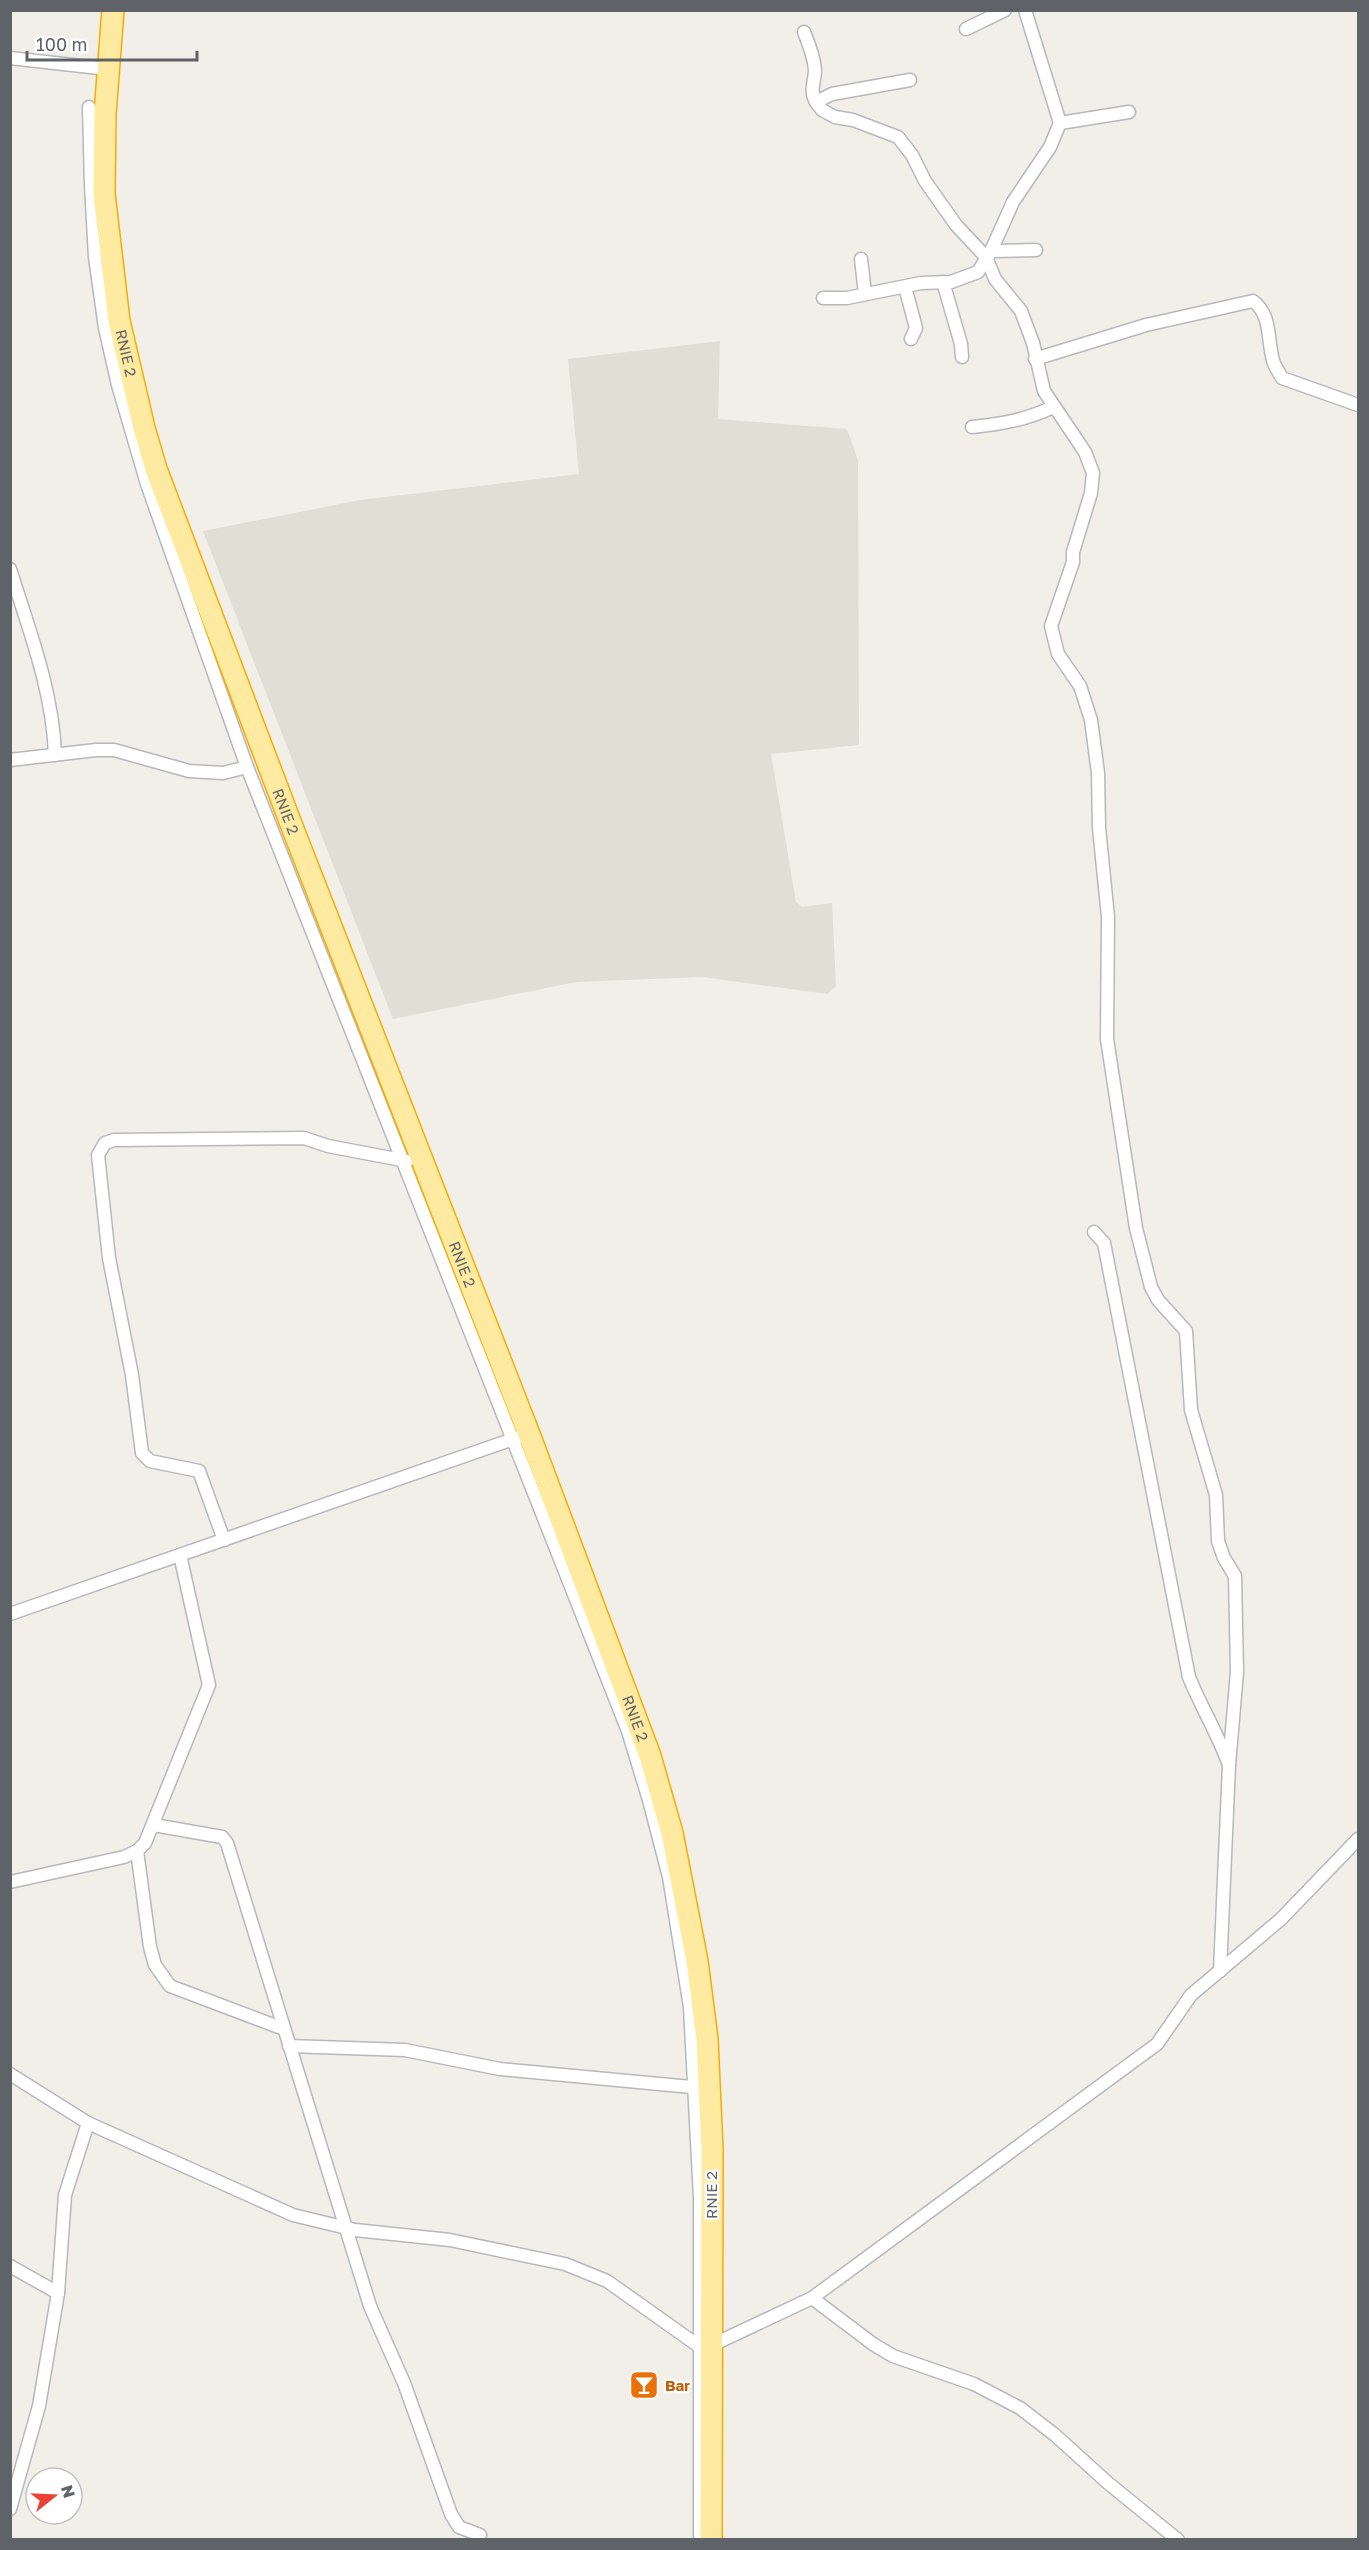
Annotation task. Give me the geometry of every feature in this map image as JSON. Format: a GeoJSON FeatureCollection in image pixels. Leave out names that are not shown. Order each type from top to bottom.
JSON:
{"type":"FeatureCollection","features":[{"type":"Feature","properties":{"kind":"highway","name":"RNIE 2"},"geometry":{"type":"LineString","coordinates":[[113,10],[108,69],[104,194],[119,321],[144,428],[168,504],[423,1165],[520,1436],[632,1706],[664,1804],[680,1869],[697,1961],[707,2039],[702,2088],[712,2150],[705,2347],[711,2540]]}},
{"type":"Feature","properties":{"kind":"street"},"geometry":{"type":"LineString","coordinates":[[966,29],[1005,10]]}},
{"type":"Feature","properties":{"kind":"street"},"geometry":{"type":"LineString","coordinates":[[823,298],[847,298],[921,283],[951,282],[978,272],[1013,202],[1050,147],[1060,123],[1025,10]]}},
{"type":"Feature","properties":{"kind":"street"},"geometry":{"type":"LineString","coordinates":[[804,32],[815,70],[812,95],[822,110],[835,117],[853,120],[898,137],[956,225],[989,254],[995,279],[1021,311],[1033,343],[1044,391],[1085,452],[1094,472],[1091,493],[1073,552],[1073,562],[1051,626],[1058,654],[1080,686],[1092,731],[1098,773],[1099,828],[1108,917],[1107,1039],[1136,1228],[1151,1287],[1158,1300],[1186,1331],[1191,1410],[1215,1495],[1218,1541],[1224,1558],[1235,1576],[1237,1672],[1229,1765],[1220,1971]]}},
{"type":"Feature","properties":{"kind":"street"},"geometry":{"type":"LineString","coordinates":[[10,58],[108,69]]}},
{"type":"Feature","properties":{"kind":"street"},"geometry":{"type":"LineString","coordinates":[[816,102],[832,94],[910,80]]}},
{"type":"Feature","properties":{"kind":"street"},"geometry":{"type":"LineString","coordinates":[[10,1614],[520,1436],[402,1160],[247,767],[147,484],[111,358],[96,257],[89,107]]}},
{"type":"Feature","properties":{"kind":"street"},"geometry":{"type":"LineString","coordinates":[[1060,123],[1129,112]]}},
{"type":"Feature","properties":{"kind":"street"},"geometry":{"type":"LineString","coordinates":[[989,254],[1036,250]]}},
{"type":"Feature","properties":{"kind":"street"},"geometry":{"type":"LineString","coordinates":[[861,259],[865,294]]}},
{"type":"Feature","properties":{"kind":"street"},"geometry":{"type":"LineString","coordinates":[[943,282],[961,344],[962,357]]}},
{"type":"Feature","properties":{"kind":"street"},"geometry":{"type":"LineString","coordinates":[[905,287],[915,328],[911,339]]}},
{"type":"Feature","properties":{"kind":"street"},"geometry":{"type":"LineString","coordinates":[[1035,359],[1146,325],[1253,301],[1261,307],[1269,330],[1273,361],[1282,378],[1359,405]]}},
{"type":"Feature","properties":{"kind":"street"},"geometry":{"type":"LineString","coordinates":[[972,427],[1011,423],[1033,417],[1053,407]]}},
{"type":"Feature","properties":{"kind":"street"},"geometry":{"type":"LineString","coordinates":[[10,569],[43,677],[54,725],[55,755]]}},
{"type":"Feature","properties":{"kind":"street"},"geometry":{"type":"LineString","coordinates":[[10,760],[114,750],[189,771],[223,773],[247,767]]}},
{"type":"Feature","properties":{"kind":"street"},"geometry":{"type":"LineString","coordinates":[[224,1540],[199,1471],[150,1461],[142,1453],[132,1375],[109,1258],[98,1155],[101,1147],[114,1140],[304,1138],[328,1146],[423,1165]]}},
{"type":"Feature","properties":{"kind":"street"},"geometry":{"type":"LineString","coordinates":[[1094,1232],[1104,1243],[1189,1677],[1201,1707],[1220,1740],[1229,1765]]}},
{"type":"Feature","properties":{"kind":"street"},"geometry":{"type":"LineString","coordinates":[[10,1882],[124,1857],[137,1851],[145,1843],[209,1685],[180,1555]]}},
{"type":"Feature","properties":{"kind":"street"},"geometry":{"type":"LineString","coordinates":[[154,1825],[222,1837],[227,1843],[370,2306],[404,2383],[451,2514],[459,2527],[480,2535]]}},
{"type":"Feature","properties":{"kind":"street"},"geometry":{"type":"LineString","coordinates":[[705,2347],[812,2298],[1157,2044],[1191,1995],[1281,1919],[1359,1839]]}},
{"type":"Feature","properties":{"kind":"street"},"geometry":{"type":"LineString","coordinates":[[137,1851],[150,1947],[155,1965],[170,1986],[284,2029]]}},
{"type":"Feature","properties":{"kind":"street"},"geometry":{"type":"LineString","coordinates":[[289,2046],[405,2049],[500,2069],[702,2088]]}},
{"type":"Feature","properties":{"kind":"street"},"geometry":{"type":"LineString","coordinates":[[10,2074],[88,2122],[293,2215],[346,2227],[450,2240],[565,2264],[607,2281],[705,2347]]}},
{"type":"Feature","properties":{"kind":"street"},"geometry":{"type":"LineString","coordinates":[[11,2507],[39,2406],[58,2293],[65,2195],[88,2122]]}},
{"type":"Feature","properties":{"kind":"street"},"geometry":{"type":"LineString","coordinates":[[10,2266],[58,2293]]}},
{"type":"Feature","properties":{"kind":"street"},"geometry":{"type":"LineString","coordinates":[[812,2298],[873,2344],[893,2356],[974,2384],[1020,2408],[1178,2540]]}},
{"type":"Feature","properties":{"kind":"street"},"geometry":{"type":"LineString","coordinates":[[699,2540],[705,2347]]}},
{"type":"Feature","properties":{"kind":"shaded area"},"geometry":{"type":"Polygon","coordinates":[[[720,341],[718,419],[847,429],[858,460],[859,745],[771,754],[796,902],[802,907],[832,903],[836,986],[827,994],[702,977],[576,982],[393,1019],[203,531],[360,500],[579,474],[568,359],[720,341]]]}},
{"type":"Feature","properties":{"kind":"place","name":"Bar"},"geometry":{"type":"Point","coordinates":[644,2385]}}]}
